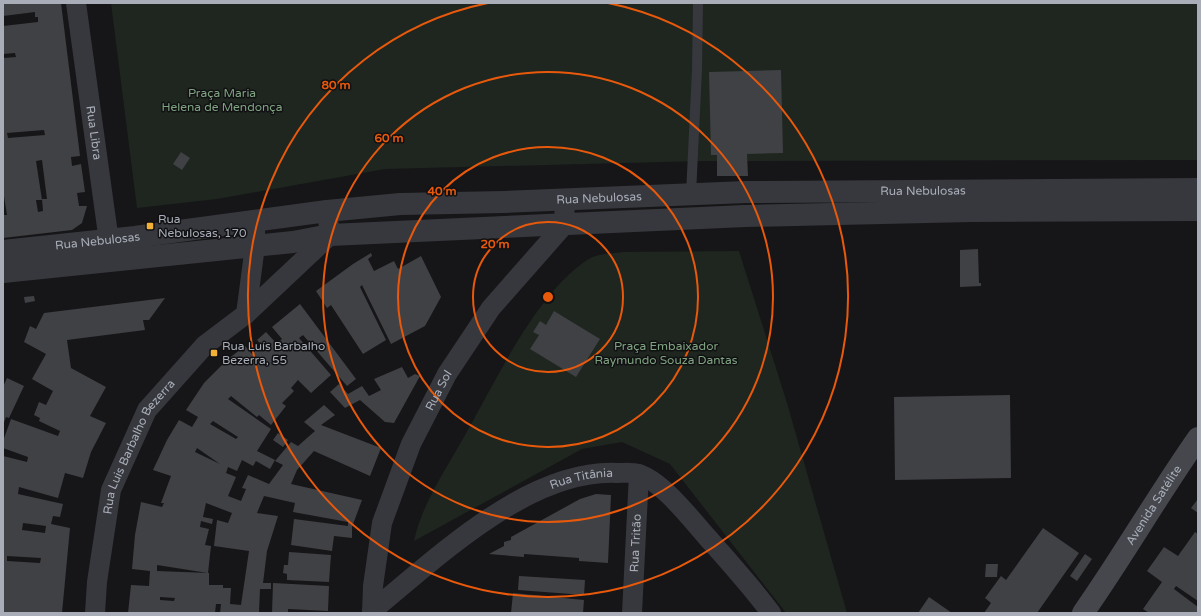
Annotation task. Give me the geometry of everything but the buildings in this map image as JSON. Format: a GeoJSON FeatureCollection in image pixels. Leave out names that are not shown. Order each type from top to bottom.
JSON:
{"type":"FeatureCollection","features":[{"type":"Feature","properties":{"kind":"main road","name":"Avenida Satélite"},"geometry":{"type":"LineString","coordinates":[[1088,611],[1159,495],[1198,438]]}},
{"type":"Feature","properties":{"kind":"main road","name":"Avenida Satélite"},"geometry":{"type":"LineString","coordinates":[[1111,573],[1168,504],[1198,462]]}},
{"type":"Feature","properties":{"kind":"street","name":"Rua Libra"},"geometry":{"type":"LineString","coordinates":[[76,3],[112,262]]}},
{"type":"Feature","properties":{"kind":"street","name":"Rua Nebulosas"},"geometry":{"type":"LineString","coordinates":[[3,251],[109,240],[327,211],[400,204],[691,194],[1198,188]]}},
{"type":"Feature","properties":{"kind":"street"},"geometry":{"type":"LineString","coordinates":[[564,225],[565,199]]}},
{"type":"Feature","properties":{"kind":"street","name":"Rua Nebulosas"},"geometry":{"type":"LineString","coordinates":[[3,272],[112,262],[293,242],[330,235],[745,216],[963,211],[1198,210]]}},
{"type":"Feature","properties":{"kind":"street"},"geometry":{"type":"LineString","coordinates":[[327,211],[330,235]]}},
{"type":"Feature","properties":{"kind":"street"},"geometry":{"type":"LineString","coordinates":[[246,314],[255,246],[255,220]]}},
{"type":"Feature","properties":{"kind":"street","name":"Rua Sol"},"geometry":{"type":"LineString","coordinates":[[372,612],[373,586],[382,523],[412,444],[447,374],[491,308],[564,225]]}},
{"type":"Feature","properties":{"kind":"street","name":"Rua Luis Barbalho Bezerra"},"geometry":{"type":"LineString","coordinates":[[95,613],[97,582],[111,490],[147,410],[205,345],[246,314],[330,235]]}},
{"type":"Feature","properties":{"kind":"street","name":"Rua Titânia"},"geometry":{"type":"LineString","coordinates":[[372,612],[482,523],[539,489],[578,476],[609,473],[638,474]]}},
{"type":"Feature","properties":{"kind":"street"},"geometry":{"type":"LineString","coordinates":[[638,474],[668,493],[756,592],[772,613]]}},
{"type":"Feature","properties":{"kind":"street","name":"Rua Tritão"},"geometry":{"type":"LineString","coordinates":[[632,613],[638,474]]}},
{"type":"Feature","properties":{"kind":"lane"},"geometry":{"type":"LineString","coordinates":[[691,194],[697,70],[698,3]]}},
{"type":"Feature","properties":{"kind":"green space","name":"Praça Maria Helena de Mendonça"},"geometry":{"type":"Polygon","coordinates":[[[111,3],[1198,3],[1198,160],[702,161],[385,169],[217,199],[137,208],[111,3]]]}},
{"type":"Feature","properties":{"kind":"green space","name":"Praça Embaixador Raymundo Souza Dantas"},"geometry":{"type":"Polygon","coordinates":[[[739,251],[787,403],[847,613],[786,613],[670,464],[622,442],[582,449],[414,541],[429,499],[518,340],[550,295],[568,275],[587,260],[604,254],[623,252],[739,251]]]}},
{"type":"Feature","properties":{"kind":"place","name":"Rua Nebulosas, 170"},"geometry":{"type":"Point","coordinates":[150,226]}},
{"type":"Feature","properties":{"kind":"place","name":"Rua Luís Barbalho Bezerra, 55"},"geometry":{"type":"Point","coordinates":[214,353]}}]}
